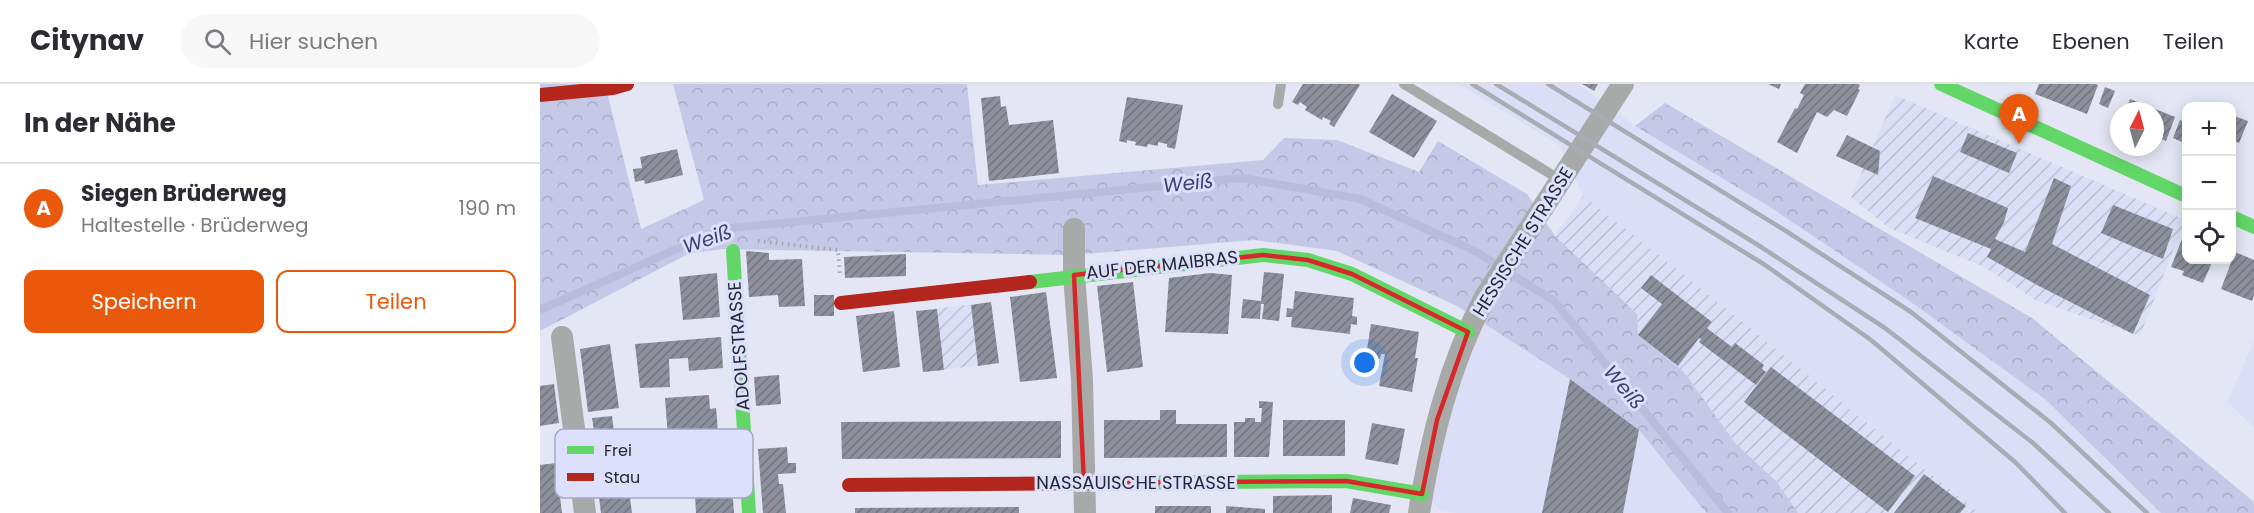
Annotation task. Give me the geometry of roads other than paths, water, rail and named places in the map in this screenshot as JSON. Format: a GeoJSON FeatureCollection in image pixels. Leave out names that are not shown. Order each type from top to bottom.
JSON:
{"type":"FeatureCollection","features":[{"type":"Feature","properties":{"kind":"street"},"geometry":{"type":"LineString","coordinates":[[540,95],[613,88],[627,84]]}},
{"type":"Feature","properties":{"kind":"street","name":"HESSISCHE STRASSE"},"geometry":{"type":"LineString","coordinates":[[1421,503],[1437,420],[1450,376],[1468,332],[1485,297],[1623,84]]}},
{"type":"Feature","properties":{"kind":"street"},"geometry":{"type":"LineString","coordinates":[[1941,84],[2182,194]]}},
{"type":"Feature","properties":{"kind":"street"},"geometry":{"type":"LineString","coordinates":[[2236,219],[2254,227]]}},
{"type":"Feature","properties":{"kind":"street"},"geometry":{"type":"LineString","coordinates":[[1074,230],[1074,275],[1082,380],[1085,513]]}},
{"type":"Feature","properties":{"kind":"street","name":"ADOLFSTRASSE"},"geometry":{"type":"LineString","coordinates":[[733,251],[744,429]]}},
{"type":"Feature","properties":{"kind":"street","name":"AUF DER MAIBRAS"},"geometry":{"type":"LineString","coordinates":[[841,303],[1263,255],[1308,260],[1352,274],[1468,332]]}},
{"type":"Feature","properties":{"kind":"street"},"geometry":{"type":"LineString","coordinates":[[562,338],[574,429]]}},
{"type":"Feature","properties":{"kind":"street","name":"NASSAUISCHE STRASSE"},"geometry":{"type":"LineString","coordinates":[[849,485],[1346,481],[1421,503]]}},
{"type":"Feature","properties":{"kind":"street"},"geometry":{"type":"LineString","coordinates":[[583,498],[585,513]]}},
{"type":"Feature","properties":{"kind":"street","name":"ADOLFSTRASSE"},"geometry":{"type":"LineString","coordinates":[[748,498],[749,513]]}},
{"type":"Feature","properties":{"kind":"lane"},"geometry":{"type":"LineString","coordinates":[[1278,104],[1281,84]]}},
{"type":"Feature","properties":{"kind":"lane"},"geometry":{"type":"LineString","coordinates":[[1404,84],[1562,181]]}},
{"type":"Feature","properties":{"kind":"waterway","name":"Weiß"},"geometry":{"type":"LineString","coordinates":[[540,310],[721,229],[1243,178],[1360,199],[1475,251],[1554,301],[1728,513]]}},
{"type":"Feature","properties":{"kind":"railway"},"geometry":{"type":"LineString","coordinates":[[1472,84],[1765,265],[1871,340],[2015,462],[2065,513]]}},
{"type":"Feature","properties":{"kind":"railway"},"geometry":{"type":"LineString","coordinates":[[1496,84],[1758,245],[1885,328],[2033,443],[2109,513]]}},
{"type":"Feature","properties":{"kind":"railway"},"geometry":{"type":"LineString","coordinates":[[1548,84],[1789,233],[1911,312],[2051,423],[2147,513]]}},
{"type":"Feature","properties":{"kind":"place","name":"Siegen Brüderweg"},"geometry":{"type":"Point","coordinates":[2019,144]}}]}
